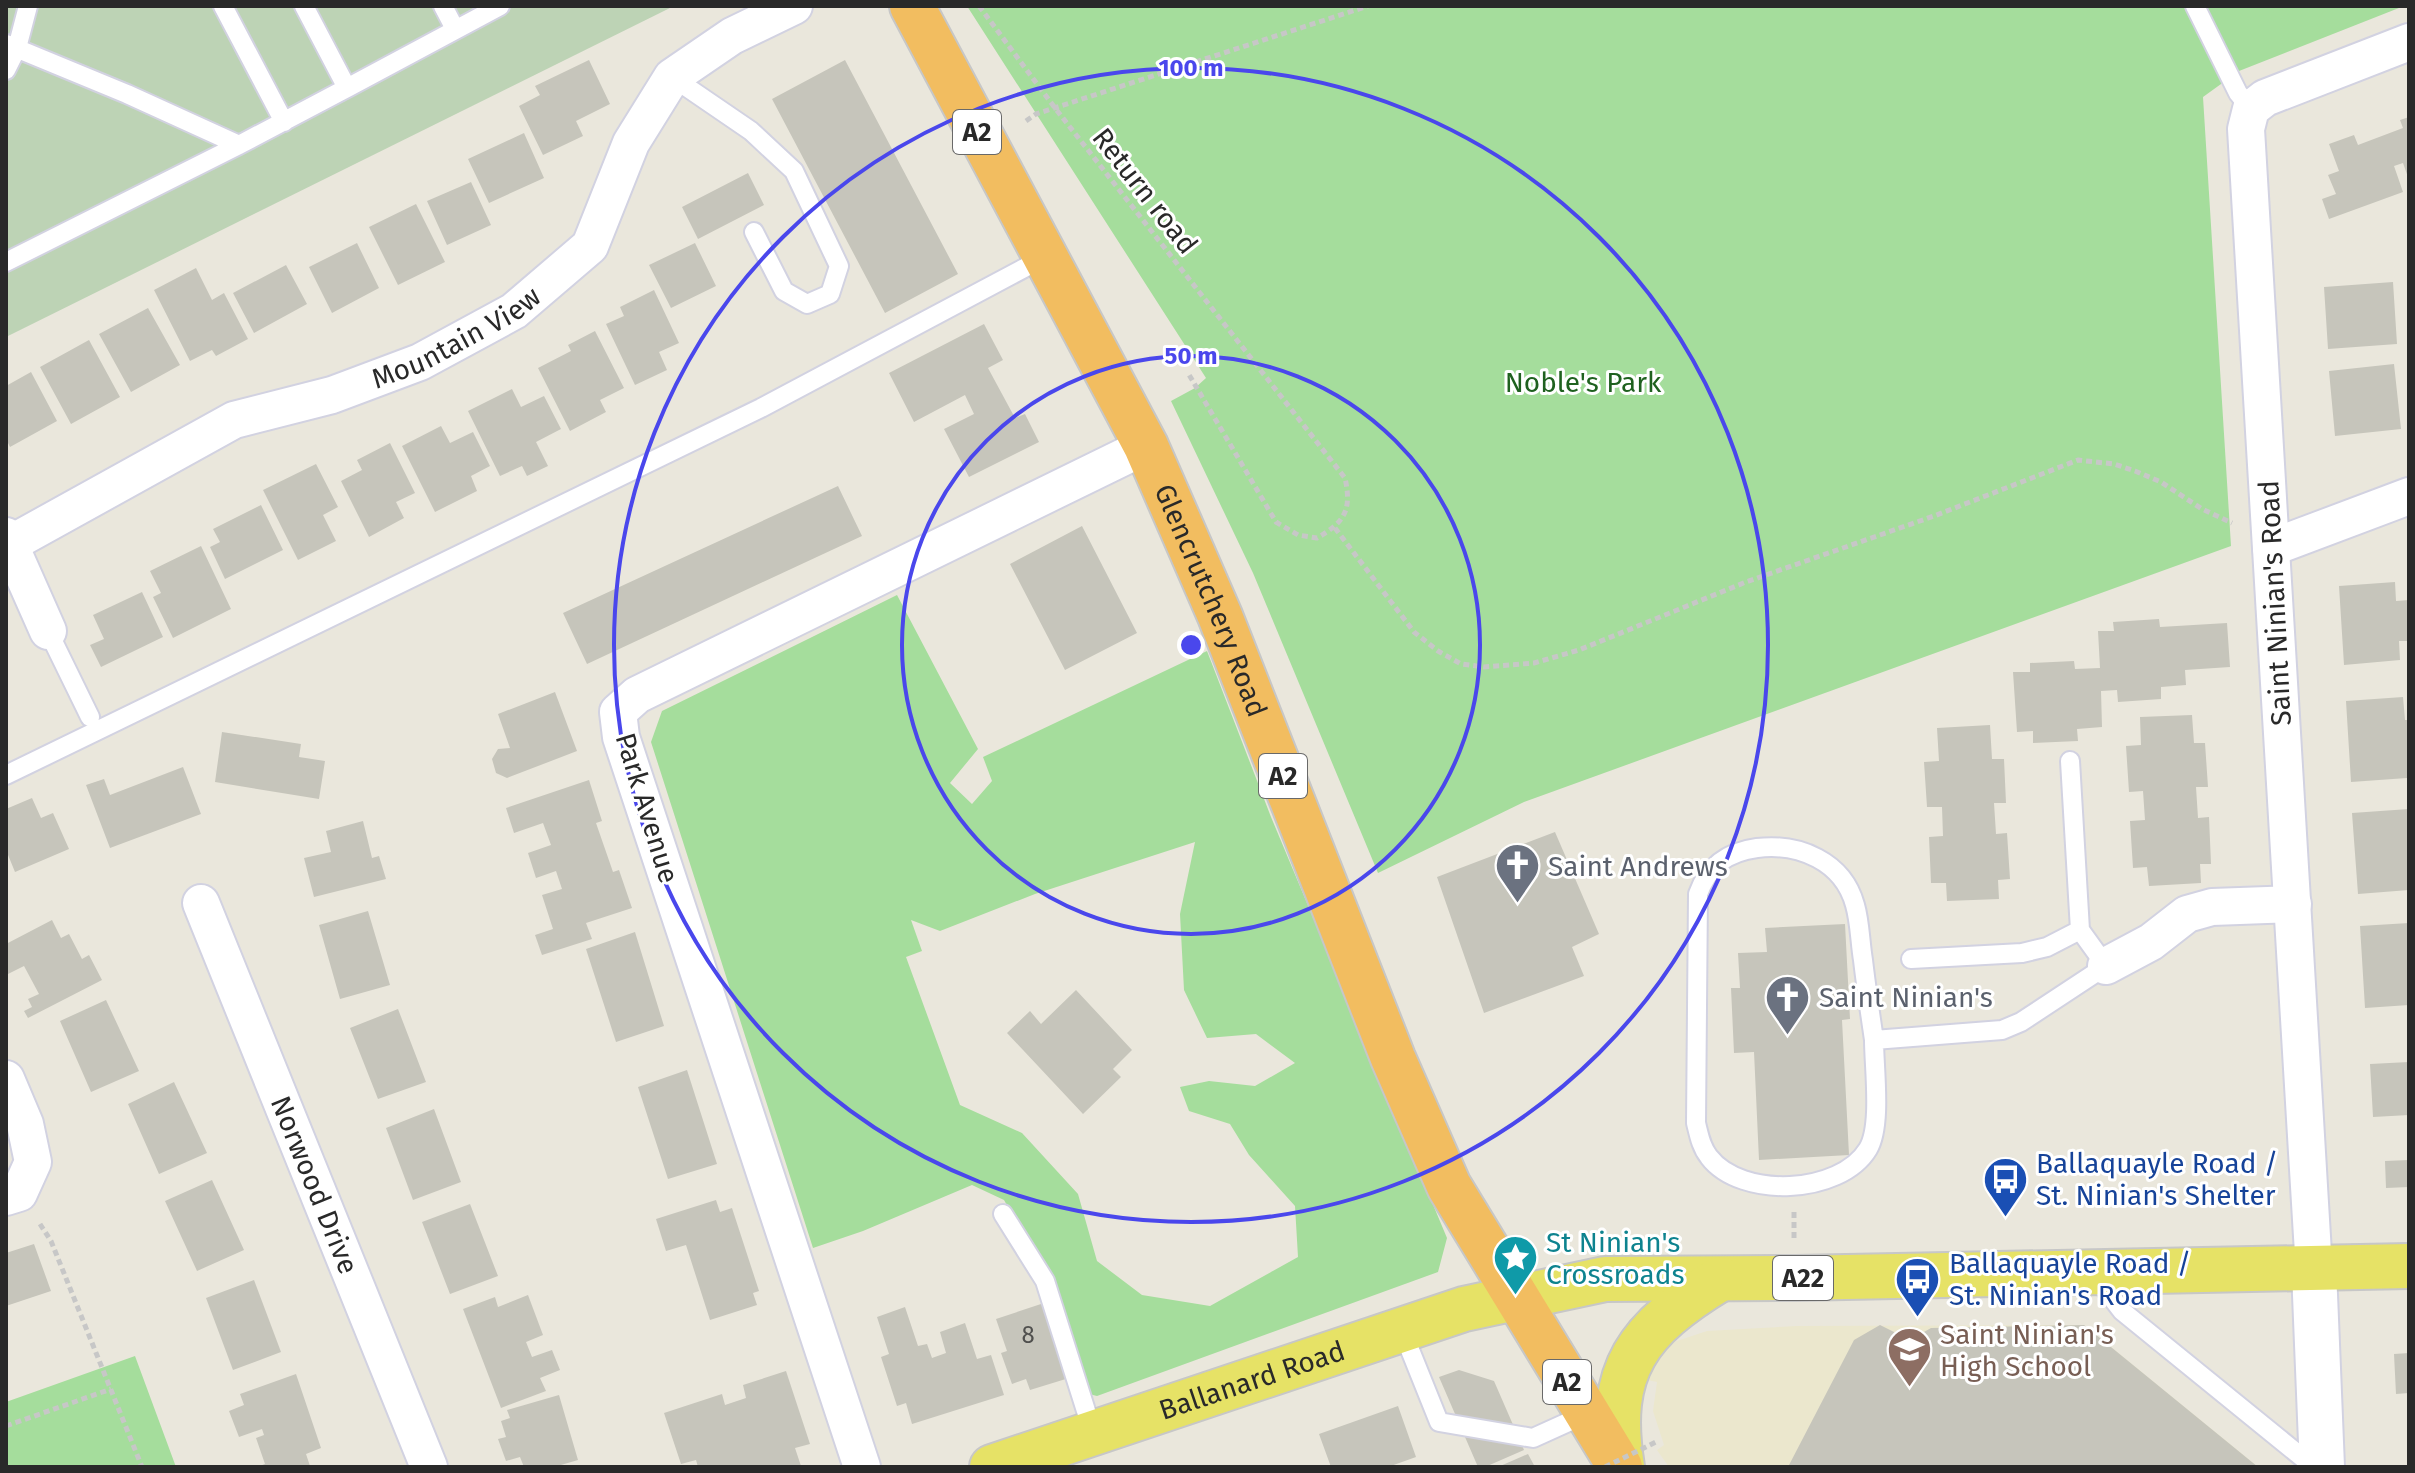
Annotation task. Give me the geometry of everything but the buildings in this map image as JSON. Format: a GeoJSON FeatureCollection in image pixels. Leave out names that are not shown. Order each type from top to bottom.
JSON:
{"type":"FeatureCollection","features":[{"type":"Feature","properties":{"kind":"highway","name":"Glencrutchery Road"},"geometry":{"type":"LineString","coordinates":[[912,6],[1146,446],[1220,616],[1393,1058],[1449,1186],[1515,1297]]}},
{"type":"Feature","properties":{"kind":"highway","name":"A2"},"geometry":{"type":"LineString","coordinates":[[1515,1297],[1621,1467]]}},
{"type":"Feature","properties":{"kind":"main road","name":"A22"},"geometry":{"type":"LineString","coordinates":[[1515,1297],[1605,1279],[2314,1270],[2409,1266]]}},
{"type":"Feature","properties":{"kind":"main road"},"geometry":{"type":"LineString","coordinates":[[2314,1270],[2322,1467]]}},
{"type":"Feature","properties":{"kind":"main road"},"geometry":{"type":"LineString","coordinates":[[1621,1467],[1617,1405],[1622,1377],[1642,1343],[1680,1303],[1720,1279]]}},
{"type":"Feature","properties":{"kind":"main road","name":"Ballanard Road"},"geometry":{"type":"LineString","coordinates":[[992,1467],[1464,1309],[1515,1297]]}},
{"type":"Feature","properties":{"kind":"street","name":"Mountain View"},"geometry":{"type":"LineString","coordinates":[[48,631],[8,540],[234,420],[332,395],[420,362],[514,311],[590,246],[631,143],[672,77],[732,36],[794,6]]}},
{"type":"Feature","properties":{"kind":"street"},"geometry":{"type":"LineString","coordinates":[[2251,109],[2265,98],[2409,42]]}},
{"type":"Feature","properties":{"kind":"street","name":"Saint Ninian's Road"},"geometry":{"type":"LineString","coordinates":[[2251,109],[2246,129],[2314,1270]]}},
{"type":"Feature","properties":{"kind":"street","name":"Park Avenue"},"geometry":{"type":"LineString","coordinates":[[862,1467],[621,737],[618,712],[637,695],[1146,446]]}},
{"type":"Feature","properties":{"kind":"street"},"geometry":{"type":"LineString","coordinates":[[2271,548],[2409,496]]}},
{"type":"Feature","properties":{"kind":"street","name":"Norwood Drive"},"geometry":{"type":"LineString","coordinates":[[201,903],[429,1467]]}},
{"type":"Feature","properties":{"kind":"street"},"geometry":{"type":"LineString","coordinates":[[2106,966],[2151,942],[2187,914],[2212,907],[2293,904]]}},
{"type":"Feature","properties":{"kind":"street"},"geometry":{"type":"LineString","coordinates":[[6,1079],[25,1124],[19,1184]]}},
{"type":"Feature","properties":{"kind":"lane"},"geometry":{"type":"LineString","coordinates":[[6,70],[28,6]]}},
{"type":"Feature","properties":{"kind":"lane"},"geometry":{"type":"LineString","coordinates":[[223,6],[284,122]]}},
{"type":"Feature","properties":{"kind":"lane"},"geometry":{"type":"LineString","coordinates":[[304,6],[347,88]]}},
{"type":"Feature","properties":{"kind":"lane"},"geometry":{"type":"LineString","coordinates":[[443,6],[455,29]]}},
{"type":"Feature","properties":{"kind":"lane"},"geometry":{"type":"LineString","coordinates":[[6,262],[284,122],[500,6]]}},
{"type":"Feature","properties":{"kind":"lane"},"geometry":{"type":"LineString","coordinates":[[2195,6],[2238,93],[2251,109]]}},
{"type":"Feature","properties":{"kind":"lane"},"geometry":{"type":"LineString","coordinates":[[12,46],[239,145]]}},
{"type":"Feature","properties":{"kind":"lane"},"geometry":{"type":"LineString","coordinates":[[672,77],[751,131],[794,171],[839,266],[830,294],[807,304],[784,291],[754,232]]}},
{"type":"Feature","properties":{"kind":"lane"},"geometry":{"type":"LineString","coordinates":[[6,775],[761,408],[1046,256]]}},
{"type":"Feature","properties":{"kind":"lane"},"geometry":{"type":"LineString","coordinates":[[48,631],[90,717]]}},
{"type":"Feature","properties":{"kind":"lane"},"geometry":{"type":"LineString","coordinates":[[1874,1040],[2002,1030],[2021,1022],[2106,966],[2080,930],[2070,761]]}},
{"type":"Feature","properties":{"kind":"lane"},"geometry":{"type":"LineString","coordinates":[[1791,847],[1815,856],[1838,873],[1855,903],[1874,1040],[1875,1131],[1868,1149],[1853,1167],[1821,1182],[1758,1185],[1727,1173],[1710,1159],[1701,1144],[1696,1123],[1698,894],[1704,876],[1717,864],[1740,852],[1791,847]]}},
{"type":"Feature","properties":{"kind":"lane"},"geometry":{"type":"LineString","coordinates":[[1911,959],[2022,953],[2047,947],[2080,930]]}},
{"type":"Feature","properties":{"kind":"lane"},"geometry":{"type":"LineString","coordinates":[[1003,1214],[1045,1281],[1093,1433]]}},
{"type":"Feature","properties":{"kind":"lane"},"geometry":{"type":"LineString","coordinates":[[2093,1273],[2122,1311],[2314,1467]]}},
{"type":"Feature","properties":{"kind":"lane"},"geometry":{"type":"LineString","coordinates":[[1402,1330],[1439,1422],[1533,1438],[1586,1414]]}},
{"type":"Feature","properties":{"kind":"path","name":"Return road"},"geometry":{"type":"LineString","coordinates":[[979,6],[1055,108],[1345,478],[1350,498],[1345,515],[1335,528]]}},
{"type":"Feature","properties":{"kind":"path"},"geometry":{"type":"LineString","coordinates":[[1026,121],[1055,108],[1368,6]]}},
{"type":"Feature","properties":{"kind":"path"},"geometry":{"type":"LineString","coordinates":[[1188,373],[1276,522],[1298,535],[1317,538],[1335,528],[1414,632],[1461,664],[1484,667],[1534,663],[1579,650],[1746,582],[1934,516],[2078,460],[2114,464],[2135,471],[2161,482],[2230,523],[2239,521]]}},
{"type":"Feature","properties":{"kind":"path"},"geometry":{"type":"LineString","coordinates":[[19,1184],[51,1241],[142,1467]]}},
{"type":"Feature","properties":{"kind":"path"},"geometry":{"type":"LineString","coordinates":[[6,1426],[111,1389]]}},
{"type":"Feature","properties":{"kind":"path"},"geometry":{"type":"LineString","coordinates":[[1605,1467],[1658,1441]]}},
{"type":"Feature","properties":{"kind":"shaded area","name":"Saint Ninian's High School"},"geometry":{"type":"Polygon","coordinates":[[[2084,1325],[2258,1467],[1669,1467],[1657,1450],[1664,1445],[1653,1411],[1657,1382],[1647,1380],[1656,1361],[1674,1342],[1707,1331],[1797,1326],[2084,1325]]]}},
{"type":"Feature","properties":{"kind":"green space"},"geometry":{"type":"Polygon","coordinates":[[[6,6],[674,6],[6,337],[6,6]]]}},
{"type":"Feature","properties":{"kind":"green space","name":"Noble's Park"},"geometry":{"type":"Polygon","coordinates":[[[967,6],[2404,6],[2239,71],[2203,97],[2231,546],[1524,802],[1378,873],[1253,573],[1171,401],[1206,378],[967,6]]]}},
{"type":"Feature","properties":{"kind":"green space"},"geometry":{"type":"Polygon","coordinates":[[[897,595],[978,749],[950,783],[972,804],[992,781],[983,757],[1207,651],[1271,817],[1447,1238],[1438,1272],[1097,1396],[1085,1393],[1025,1237],[1004,1200],[972,1185],[863,1231],[813,1248],[651,742],[662,711],[897,595]],[[1195,842],[1035,894],[940,931],[911,920],[922,951],[906,957],[960,1105],[1022,1133],[1078,1194],[1097,1261],[1142,1295],[1210,1306],[1298,1257],[1295,1206],[1249,1155],[1230,1124],[1189,1111],[1180,1087],[1209,1081],[1255,1086],[1295,1063],[1256,1034],[1207,1038],[1184,990],[1180,914],[1195,842]]]}},
{"type":"Feature","properties":{"kind":"green space"},"geometry":{"type":"Polygon","coordinates":[[[135,1356],[176,1467],[6,1467],[6,1402],[135,1356]]]}},
{"type":"Feature","properties":{"kind":"place","name":"Saint Andrews"},"geometry":{"type":"Point","coordinates":[1517,905]}},
{"type":"Feature","properties":{"kind":"place","name":"Saint Ninian's"},"geometry":{"type":"Point","coordinates":[1788,1036]}},
{"type":"Feature","properties":{"kind":"place","name":"Ballaquayle Road / St. Ninian's Shelter"},"geometry":{"type":"Point","coordinates":[2005,1218]}},
{"type":"Feature","properties":{"kind":"place","name":"St Ninian's Crossroads"},"geometry":{"type":"Point","coordinates":[1515,1297]}},
{"type":"Feature","properties":{"kind":"place","name":"Ballaquayle Road / St. Ninian's Road"},"geometry":{"type":"Point","coordinates":[1918,1318]}},
{"type":"Feature","properties":{"kind":"place","name":"Saint Ninian's High School"},"geometry":{"type":"Point","coordinates":[1909,1389]}}]}
